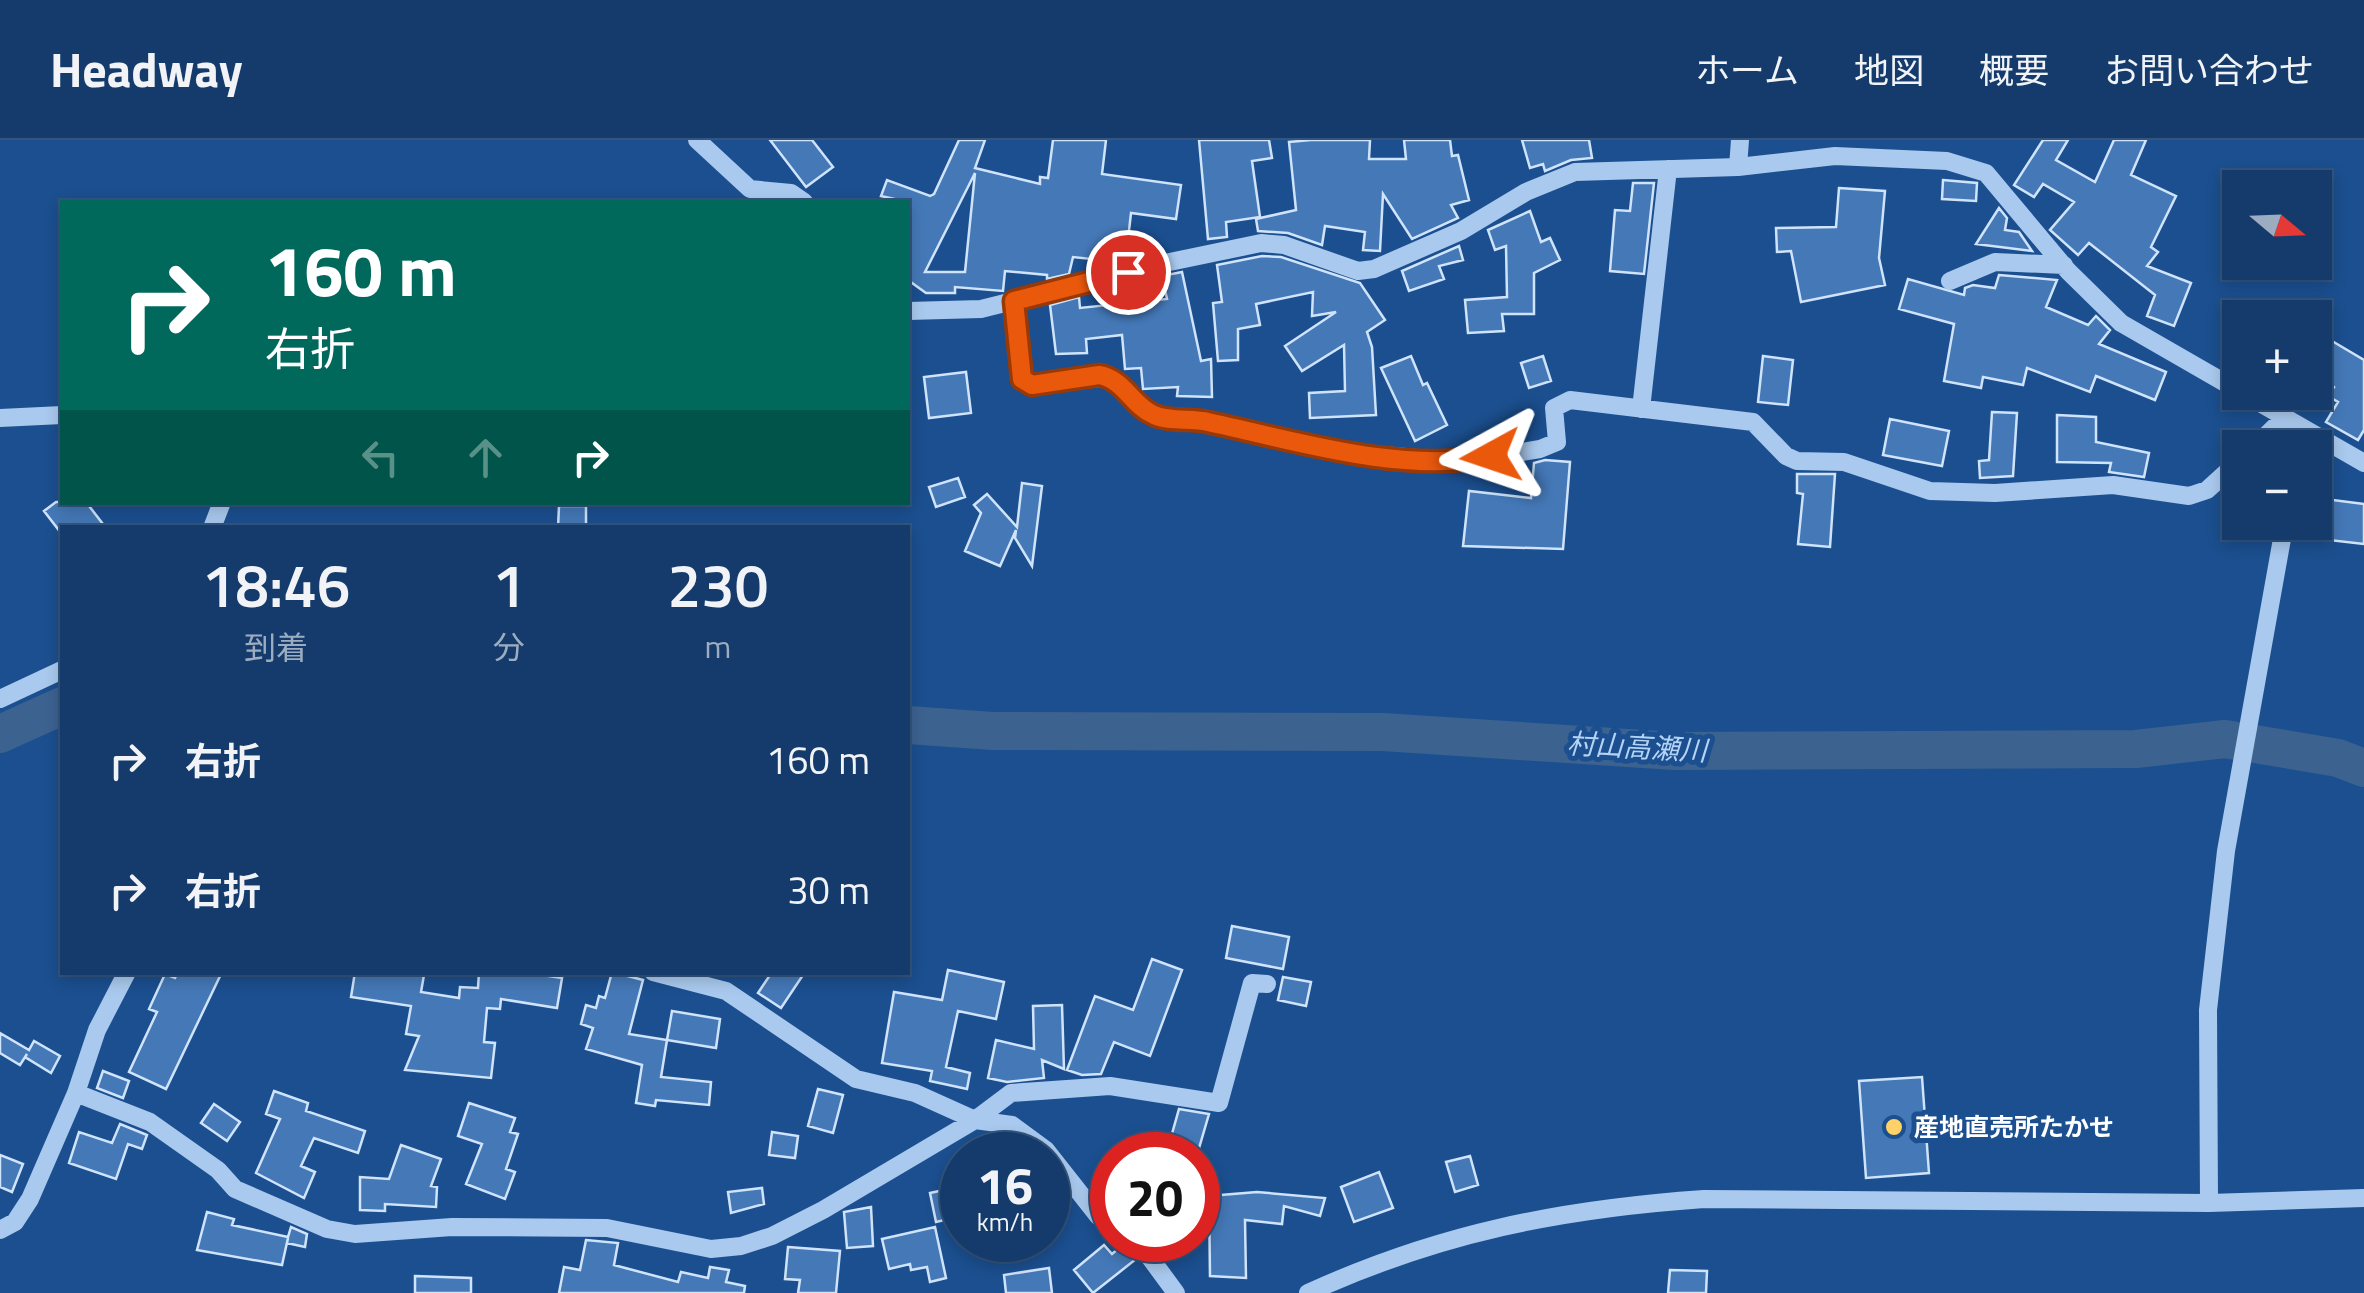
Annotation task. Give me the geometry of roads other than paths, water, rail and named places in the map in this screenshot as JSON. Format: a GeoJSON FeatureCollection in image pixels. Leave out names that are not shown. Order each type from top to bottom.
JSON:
{"type":"FeatureCollection","features":[{"type":"Feature","properties":{"kind":"street"},"geometry":{"type":"LineString","coordinates":[[697,140],[750,190],[792,193],[801,200]]}},
{"type":"Feature","properties":{"kind":"street"},"geometry":{"type":"LineString","coordinates":[[1738,167],[1740,140]]}},
{"type":"Feature","properties":{"kind":"street"},"geometry":{"type":"LineString","coordinates":[[910,312],[981,309],[1262,243],[1284,245],[1358,272],[1374,269],[1446,238],[1526,192],[1575,172],[1738,167],[1835,156],[1947,161],[1986,173],[2064,265],[2122,324],[2283,419],[2293,430]]}},
{"type":"Feature","properties":{"kind":"street"},"geometry":{"type":"LineString","coordinates":[[1641,409],[1668,169]]}},
{"type":"Feature","properties":{"kind":"street"},"geometry":{"type":"LineString","coordinates":[[1950,281],[1996,262],[2064,265]]}},
{"type":"Feature","properties":{"kind":"street"},"geometry":{"type":"LineString","coordinates":[[1014,301],[1022,379],[1032,385],[1099,375],[1110,377],[1154,416],[1193,418],[1316,449],[1460,462],[1540,448],[1558,442],[1554,408],[1570,400],[1754,422],[1786,456],[1797,461],[1844,462],[1930,491],[1995,493],[2113,485],[2189,496],[2207,490],[2222,476]]}},
{"type":"Feature","properties":{"kind":"street"},"geometry":{"type":"LineString","coordinates":[[0,418],[60,415]]}},
{"type":"Feature","properties":{"kind":"street"},"geometry":{"type":"LineString","coordinates":[[2272,430],[2283,419]]}},
{"type":"Feature","properties":{"kind":"street"},"geometry":{"type":"LineString","coordinates":[[2332,450],[2364,463]]}},
{"type":"Feature","properties":{"kind":"street"},"geometry":{"type":"LineString","coordinates":[[2208,1204],[2208,1010],[2232,819],[2282,540]]}},
{"type":"Feature","properties":{"kind":"street"},"geometry":{"type":"LineString","coordinates":[[0,699],[60,671]]}},
{"type":"Feature","properties":{"kind":"street"},"geometry":{"type":"LineString","coordinates":[[0,1230],[15,1222],[30,1199],[76,1093],[97,1030],[125,975]]}},
{"type":"Feature","properties":{"kind":"street"},"geometry":{"type":"LineString","coordinates":[[665,975],[726,992],[856,1079],[914,1093],[975,1120],[1012,1125],[1046,1150],[1090,1206]]}},
{"type":"Feature","properties":{"kind":"street"},"geometry":{"type":"LineString","coordinates":[[76,1093],[150,1122],[218,1170],[234,1189],[327,1229],[355,1234],[452,1227],[607,1228],[711,1249],[741,1246],[772,1236],[975,1120],[1011,1093],[1110,1086],[1218,1103],[1252,984],[1268,984]]}},
{"type":"Feature","properties":{"kind":"street"},"geometry":{"type":"LineString","coordinates":[[1308,1293],[1380,1260],[1437,1243],[1535,1219],[1632,1204],[1782,1198],[2208,1204],[2364,1198]]}},
{"type":"Feature","properties":{"kind":"street"},"geometry":{"type":"LineString","coordinates":[[1153,1262],[1176,1293]]}},
{"type":"Feature","properties":{"kind":"waterway","name":"村山高瀬川"},"geometry":{"type":"LineString","coordinates":[[0,734],[60,707]]}},
{"type":"Feature","properties":{"kind":"waterway","name":"村山高瀬川"},"geometry":{"type":"LineString","coordinates":[[910,725],[993,731],[1383,732],[1674,751],[2136,749],[2225,739],[2338,758],[2364,768]]}},
{"type":"Feature","properties":{"kind":"place","name":"産地直売所たかせ"},"geometry":{"type":"Point","coordinates":[1894,1127]}}]}
